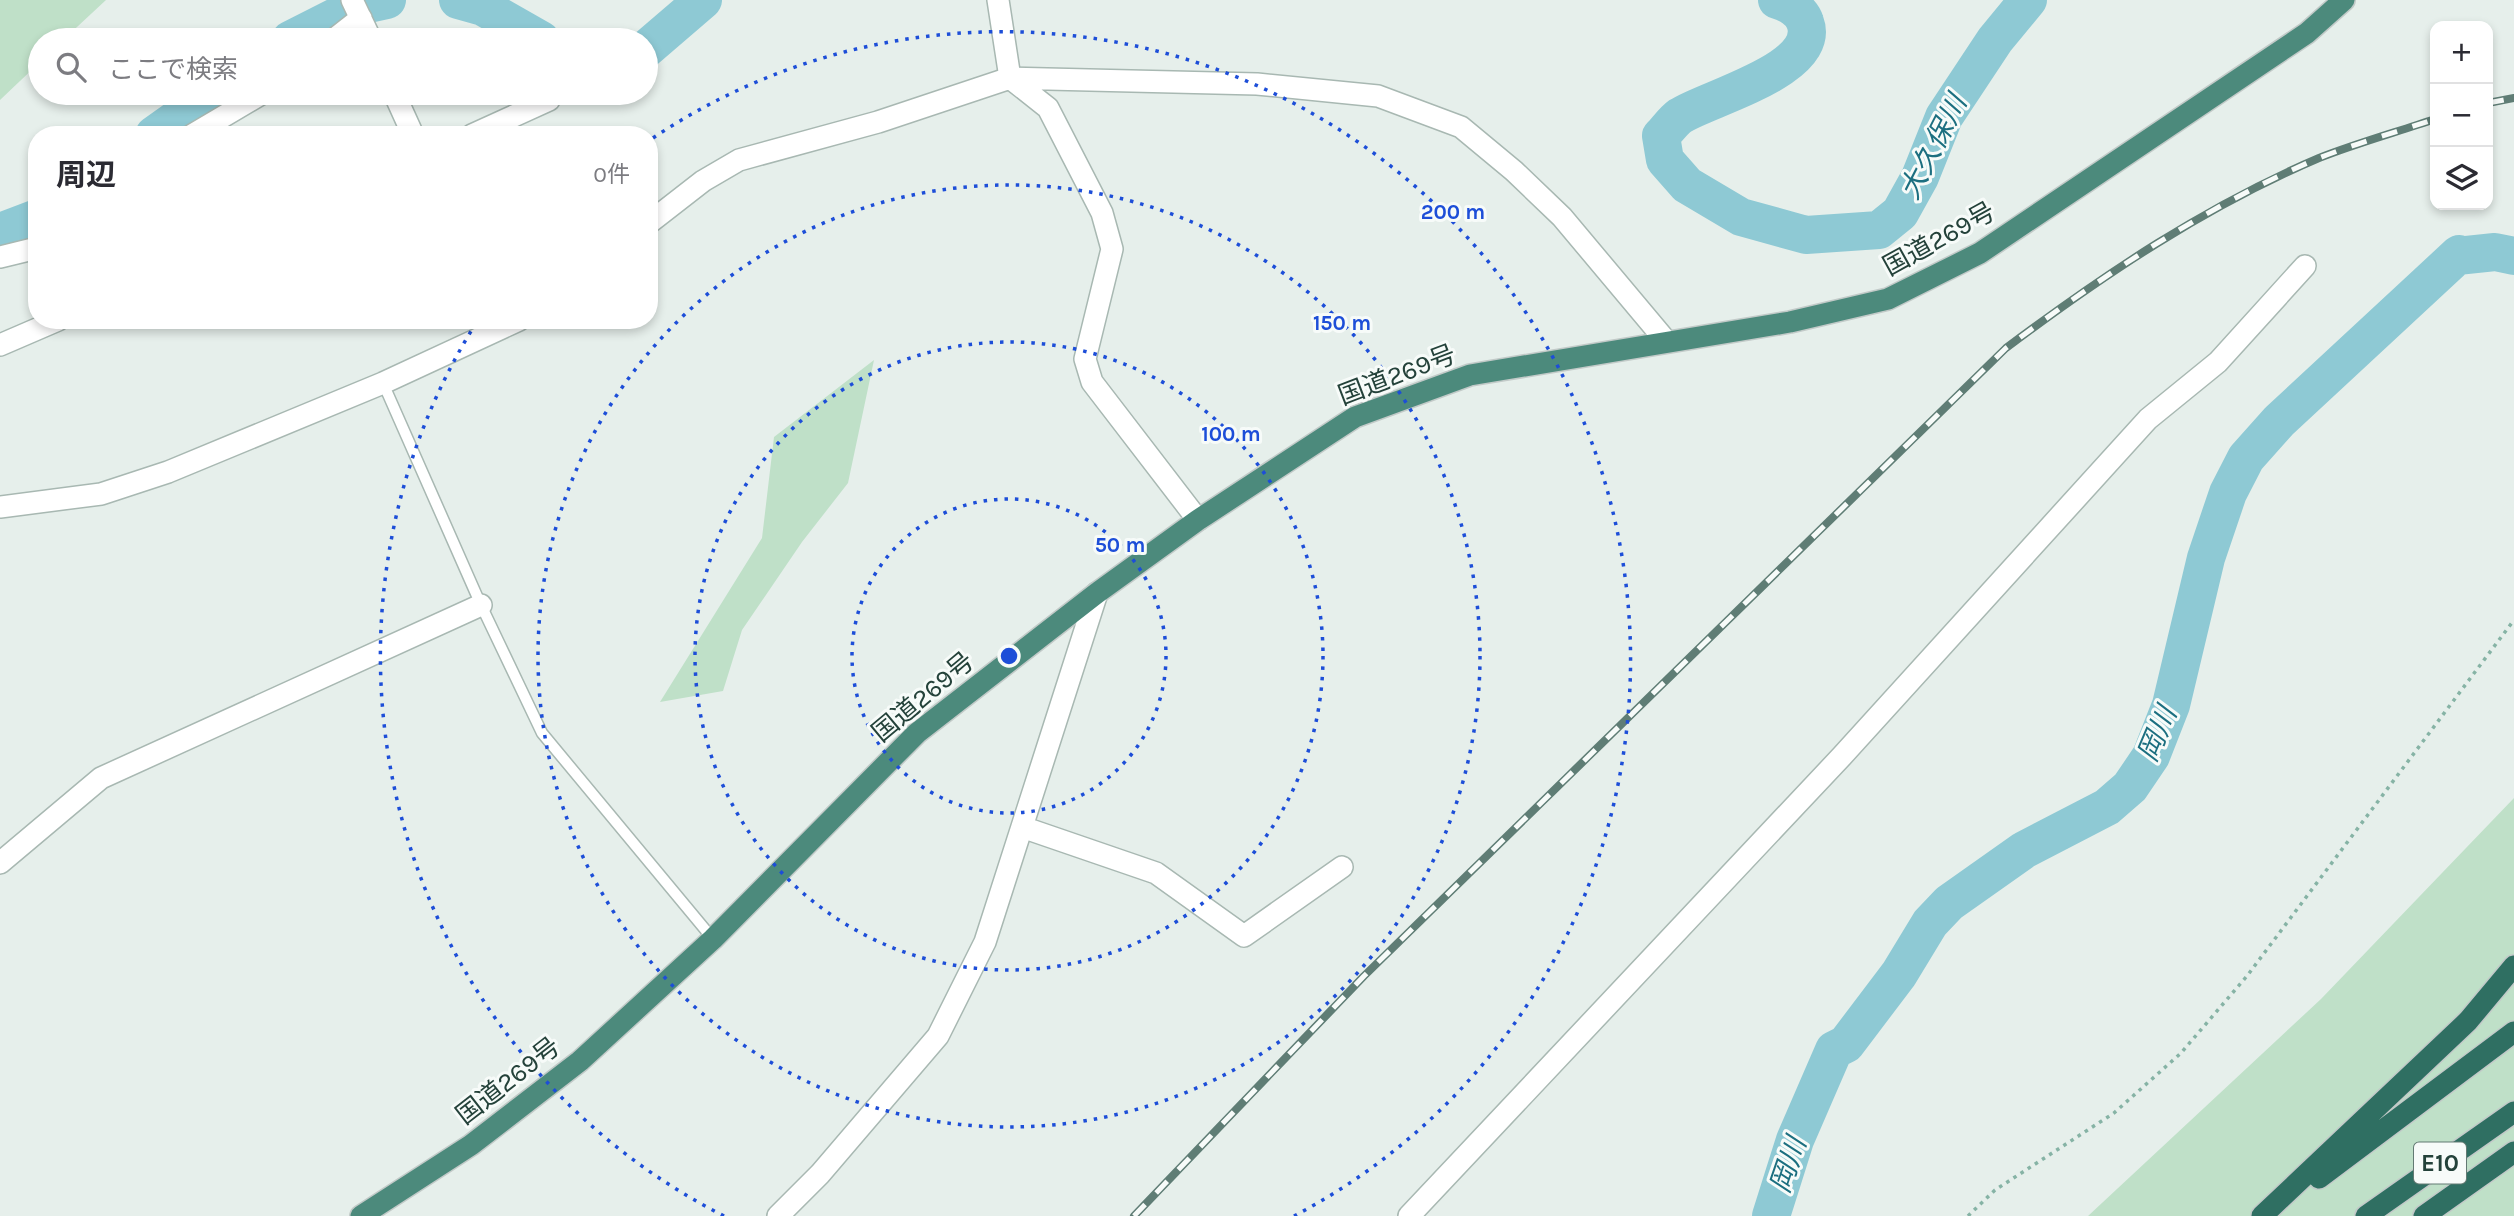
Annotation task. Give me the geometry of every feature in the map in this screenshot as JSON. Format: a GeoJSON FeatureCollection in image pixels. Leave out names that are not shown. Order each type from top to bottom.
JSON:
{"type":"FeatureCollection","features":[{"type":"Feature","properties":{"kind":"highway","name":"国道269号"},"geometry":{"type":"LineString","coordinates":[[361,1216],[471,1145],[580,1061],[713,939],[917,733],[1097,593],[1198,520],[1355,416],[1470,375],[1790,322],[1888,299],[1980,253],[2307,33],[2344,0]]}},
{"type":"Feature","properties":{"kind":"highway"},"geometry":{"type":"LineString","coordinates":[[2262,1216],[2468,1021],[2514,966]]}},
{"type":"Feature","properties":{"kind":"highway"},"geometry":{"type":"LineString","coordinates":[[2271,1216],[2409,1108],[2514,1032]]}},
{"type":"Feature","properties":{"kind":"highway","name":"E10"},"geometry":{"type":"LineString","coordinates":[[2366,1216],[2514,1112]]}},
{"type":"Feature","properties":{"kind":"highway","name":"E10"},"geometry":{"type":"LineString","coordinates":[[2424,1216],[2514,1152]]}},
{"type":"Feature","properties":{"kind":"street"},"geometry":{"type":"LineString","coordinates":[[998,0],[1010,78],[1048,108],[1102,213],[1112,250],[1085,359],[1092,382],[1198,520]]}},
{"type":"Feature","properties":{"kind":"street"},"geometry":{"type":"LineString","coordinates":[[342,28],[356,9],[365,28]]}},
{"type":"Feature","properties":{"kind":"street"},"geometry":{"type":"LineString","coordinates":[[658,216],[703,181],[738,160],[878,122],[1010,78],[1257,84],[1378,96],[1461,127],[1562,217],[1666,341]]}},
{"type":"Feature","properties":{"kind":"street"},"geometry":{"type":"LineString","coordinates":[[207,126],[243,105]]}},
{"type":"Feature","properties":{"kind":"street"},"geometry":{"type":"LineString","coordinates":[[399,105],[409,126]]}},
{"type":"Feature","properties":{"kind":"street"},"geometry":{"type":"LineString","coordinates":[[492,126],[538,105]]}},
{"type":"Feature","properties":{"kind":"street"},"geometry":{"type":"LineString","coordinates":[[0,257],[28,250]]}},
{"type":"Feature","properties":{"kind":"street"},"geometry":{"type":"LineString","coordinates":[[1409,1216],[1842,756],[2148,419],[2218,362],[2305,266]]}},
{"type":"Feature","properties":{"kind":"street"},"geometry":{"type":"LineString","coordinates":[[0,345],[37,329]]}},
{"type":"Feature","properties":{"kind":"street"},"geometry":{"type":"LineString","coordinates":[[0,507],[101,494],[168,472],[383,383],[497,329]]}},
{"type":"Feature","properties":{"kind":"street"},"geometry":{"type":"LineString","coordinates":[[778,1216],[820,1174],[938,1036],[985,942],[1097,593]]}},
{"type":"Feature","properties":{"kind":"street"},"geometry":{"type":"LineString","coordinates":[[0,863],[101,778],[481,605]]}},
{"type":"Feature","properties":{"kind":"street"},"geometry":{"type":"LineString","coordinates":[[1022,827],[1156,873],[1244,936],[1342,867]]}},
{"type":"Feature","properties":{"kind":"lane"},"geometry":{"type":"LineString","coordinates":[[383,383],[481,605],[542,733],[713,939]]}},
{"type":"Feature","properties":{"kind":"path"},"geometry":{"type":"LineString","coordinates":[[1968,1216],[1994,1190],[2114,1113],[2181,1053],[2247,976],[2514,620]]}},
{"type":"Feature","properties":{"kind":"green space"},"geometry":{"type":"Polygon","coordinates":[[[0,0],[106,0],[76,28],[28,28],[28,73],[0,100],[0,0]]]}},
{"type":"Feature","properties":{"kind":"green space"},"geometry":{"type":"Polygon","coordinates":[[[874,360],[848,483],[802,542],[742,630],[723,691],[660,702],[762,538],[774,437],[874,360]]]}},
{"type":"Feature","properties":{"kind":"green space"},"geometry":{"type":"Polygon","coordinates":[[[2514,798],[2514,1216],[2088,1216],[2321,999],[2514,798]]]}},
{"type":"Feature","properties":{"kind":"waterway","name":"大久保川"},"geometry":{"type":"LineString","coordinates":[[314,28],[355,7],[387,0]]}},
{"type":"Feature","properties":{"kind":"waterway","name":"大久保川"},"geometry":{"type":"LineString","coordinates":[[458,0],[483,7],[520,28]]}},
{"type":"Feature","properties":{"kind":"waterway","name":"大久保川"},"geometry":{"type":"LineString","coordinates":[[658,39],[703,0]]}},
{"type":"Feature","properties":{"kind":"waterway","name":"大久保川"},"geometry":{"type":"LineString","coordinates":[[1777,0],[1794,8],[1805,22],[1806,39],[1797,54],[1781,68],[1760,80],[1680,116],[1661,136],[1665,160],[1687,185],[1741,217],[1806,235],[1879,230],[1900,213],[1920,177],[1944,117],[1995,40],[2028,0]]}},
{"type":"Feature","properties":{"kind":"waterway","name":"大久保川"},"geometry":{"type":"LineString","coordinates":[[167,126],[196,105]]}},
{"type":"Feature","properties":{"kind":"waterway","name":"大久保川"},"geometry":{"type":"LineString","coordinates":[[0,232],[28,221]]}},
{"type":"Feature","properties":{"kind":"waterway","name":"岡川"},"geometry":{"type":"LineString","coordinates":[[1771,1216],[1795,1140],[1834,1050],[1846,1044],[1899,974],[1930,923],[1949,903],[2024,850],[2107,807],[2130,787],[2151,756],[2171,705],[2206,558],[2228,493],[2246,458],[2279,421],[2459,254],[2457,256],[2495,252],[2514,256]]}},
{"type":"Feature","properties":{"kind":"railway"},"geometry":{"type":"LineString","coordinates":[[2493,102],[2514,98]]}},
{"type":"Feature","properties":{"kind":"railway"},"geometry":{"type":"LineString","coordinates":[[1134,1216],[1364,976],[2006,348],[2157,243],[2236,198],[2319,158],[2430,121]]}}]}
